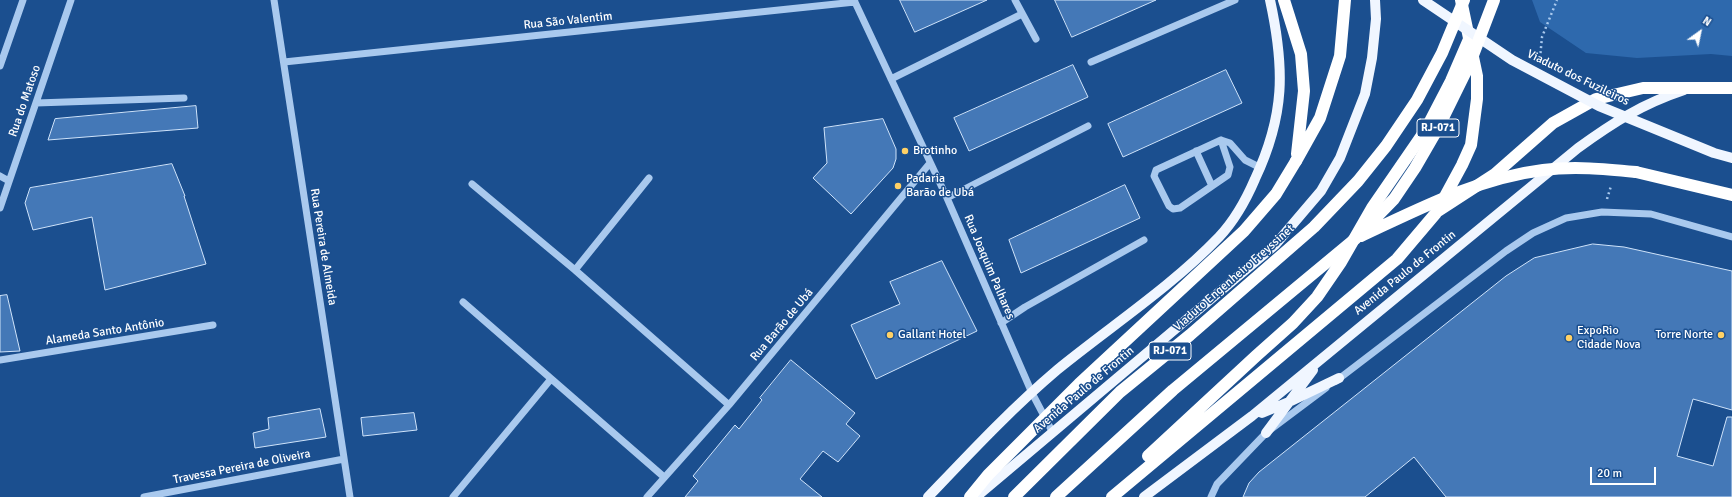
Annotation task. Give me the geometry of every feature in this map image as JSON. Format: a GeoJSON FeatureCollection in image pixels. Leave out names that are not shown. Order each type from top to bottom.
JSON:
{"type":"FeatureCollection","features":[{"type":"Feature","properties":{"kind":"highway"},"geometry":{"type":"LineString","coordinates":[[1284,0],[1301,54],[1304,91],[1296,161]]}},
{"type":"Feature","properties":{"kind":"highway"},"geometry":{"type":"LineString","coordinates":[[970,497],[988,475],[1079,384],[1244,231],[1276,194],[1320,118],[1340,56],[1345,0]]}},
{"type":"Feature","properties":{"kind":"highway"},"geometry":{"type":"LineString","coordinates":[[1112,497],[1397,259],[1436,213],[1471,145],[1477,99],[1477,84],[1463,0]]}},
{"type":"Feature","properties":{"kind":"highway","name":"Viaduto Engenheiro Freyssinet"},"geometry":{"type":"LineString","coordinates":[[1014,497],[1120,392],[1230,301],[1314,228],[1363,175],[1408,115],[1442,52],[1463,0]]}},
{"type":"Feature","properties":{"kind":"highway","name":"RJ-071"},"geometry":{"type":"LineString","coordinates":[[1056,497],[1173,390],[1355,240],[1394,199],[1415,168],[1437,130],[1470,62],[1494,0]]}},
{"type":"Feature","properties":{"kind":"highway"},"geometry":{"type":"LineString","coordinates":[[1105,497],[1256,356],[1293,324],[1317,297],[1341,262],[1372,208],[1425,131],[1451,81],[1470,37]]}},
{"type":"Feature","properties":{"kind":"highway"},"geometry":{"type":"LineString","coordinates":[[1436,213],[1495,174],[1553,123],[1596,98],[1623,91],[1643,88],[1732,88]]}},
{"type":"Feature","properties":{"kind":"highway"},"geometry":{"type":"LineString","coordinates":[[1355,240],[1412,212],[1490,181],[1543,170],[1589,168],[1636,172],[1732,195]]}},
{"type":"Feature","properties":{"kind":"main road"},"geometry":{"type":"LineString","coordinates":[[928,497],[1005,417],[1056,371],[1184,270],[1220,236],[1235,217],[1246,200],[1261,168],[1272,137],[1279,104],[1280,79],[1278,42],[1270,0]]}},
{"type":"Feature","properties":{"kind":"main road","name":"Avenida Paulo de Frontin"},"geometry":{"type":"LineString","coordinates":[[976,497],[1275,245],[1320,191],[1340,158],[1365,94],[1372,58],[1376,19],[1375,0]]}},
{"type":"Feature","properties":{"kind":"main road","name":"Viaduto dos Fuzileiros"},"geometry":{"type":"LineString","coordinates":[[1423,0],[1512,60],[1599,106],[1714,153],[1732,158]]}},
{"type":"Feature","properties":{"kind":"main road","name":"Avenida Paulo de Frontin"},"geometry":{"type":"LineString","coordinates":[[1144,497],[1252,416],[1578,148],[1612,123],[1656,100],[1692,87]]}},
{"type":"Feature","properties":{"kind":"main road"},"geometry":{"type":"LineString","coordinates":[[1266,432],[1291,401],[1322,358]]}},
{"type":"Feature","properties":{"kind":"main road"},"geometry":{"type":"LineString","coordinates":[[1252,416],[1291,401],[1339,378]]}},
{"type":"Feature","properties":{"kind":"street"},"geometry":{"type":"LineString","coordinates":[[0,66],[23,0]]}},
{"type":"Feature","properties":{"kind":"street","name":"Rua do Matoso"},"geometry":{"type":"LineString","coordinates":[[0,206],[71,0]]}},
{"type":"Feature","properties":{"kind":"street","name":"Rua Pereira de Almeida"},"geometry":{"type":"LineString","coordinates":[[274,0],[350,497]]}},
{"type":"Feature","properties":{"kind":"street"},"geometry":{"type":"LineString","coordinates":[[1015,0],[1036,39]]}},
{"type":"Feature","properties":{"kind":"street"},"geometry":{"type":"LineString","coordinates":[[1091,62],[1235,0]]}},
{"type":"Feature","properties":{"kind":"street","name":"Rua São Valentim"},"geometry":{"type":"LineString","coordinates":[[284,62],[854,1]]}},
{"type":"Feature","properties":{"kind":"street","name":"Rua Joaquim Palhares"},"geometry":{"type":"LineString","coordinates":[[854,1],[947,198],[1032,393],[1053,433]]}},
{"type":"Feature","properties":{"kind":"street"},"geometry":{"type":"LineString","coordinates":[[891,79],[1022,14]]}},
{"type":"Feature","properties":{"kind":"street"},"geometry":{"type":"LineString","coordinates":[[36,103],[184,98]]}},
{"type":"Feature","properties":{"kind":"street"},"geometry":{"type":"LineString","coordinates":[[947,198],[1088,126]]}},
{"type":"Feature","properties":{"kind":"street"},"geometry":{"type":"LineString","coordinates":[[1221,140],[1230,167],[1228,175],[1180,208],[1173,209],[1169,206],[1154,176],[1156,170],[1196,151],[1221,140],[1230,143],[1245,160],[1261,168]]}},
{"type":"Feature","properties":{"kind":"street"},"geometry":{"type":"LineString","coordinates":[[1196,151],[1212,186]]}},
{"type":"Feature","properties":{"kind":"street","name":"Rua Barão de Ubá"},"geometry":{"type":"LineString","coordinates":[[647,497],[729,405],[930,163]]}},
{"type":"Feature","properties":{"kind":"street"},"geometry":{"type":"LineString","coordinates":[[0,176],[9,181]]}},
{"type":"Feature","properties":{"kind":"street"},"geometry":{"type":"LineString","coordinates":[[575,270],[649,178]]}},
{"type":"Feature","properties":{"kind":"street"},"geometry":{"type":"LineString","coordinates":[[472,184],[575,270],[729,405]]}},
{"type":"Feature","properties":{"kind":"street"},"geometry":{"type":"LineString","coordinates":[[1211,497],[1217,484],[1266,432],[1532,233],[1566,218],[1602,212],[1651,214],[1732,237]]}},
{"type":"Feature","properties":{"kind":"street"},"geometry":{"type":"LineString","coordinates":[[1001,323],[1025,307],[1144,240]]}},
{"type":"Feature","properties":{"kind":"street"},"geometry":{"type":"LineString","coordinates":[[463,302],[664,478]]}},
{"type":"Feature","properties":{"kind":"street","name":"Alameda Santo Antônio"},"geometry":{"type":"LineString","coordinates":[[0,360],[214,325]]}},
{"type":"Feature","properties":{"kind":"street"},"geometry":{"type":"LineString","coordinates":[[453,497],[551,379]]}},
{"type":"Feature","properties":{"kind":"street","name":"Travessa Pereira de Oliveira"},"geometry":{"type":"LineString","coordinates":[[144,497],[344,459]]}},
{"type":"Feature","properties":{"kind":"shaded area"},"geometry":{"type":"Polygon","coordinates":[[[1532,0],[1732,0],[1732,56],[1711,54],[1637,58],[1586,53],[1540,22],[1532,0]]]}},
{"type":"Feature","properties":{"kind":"building"},"geometry":{"type":"Polygon","coordinates":[[[900,0],[987,0],[915,32],[900,0]]]}},
{"type":"Feature","properties":{"kind":"building"},"geometry":{"type":"Polygon","coordinates":[[[1055,0],[1156,0],[1072,37],[1055,0]]]}},
{"type":"Feature","properties":{"kind":"building"},"geometry":{"type":"Polygon","coordinates":[[[1073,65],[1088,97],[969,151],[954,118],[1073,65]]]}},
{"type":"Feature","properties":{"kind":"building"},"geometry":{"type":"Polygon","coordinates":[[[1226,70],[1242,103],[1123,157],[1108,124],[1226,70]]]}},
{"type":"Feature","properties":{"kind":"building"},"geometry":{"type":"Polygon","coordinates":[[[196,106],[198,128],[48,140],[55,119],[196,106]]]}},
{"type":"Feature","properties":{"kind":"building"},"geometry":{"type":"Polygon","coordinates":[[[883,119],[896,149],[896,159],[893,168],[851,214],[813,178],[827,163],[824,128],[883,119]]]}},
{"type":"Feature","properties":{"kind":"building"},"geometry":{"type":"Polygon","coordinates":[[[172,164],[185,196],[206,264],[105,290],[92,217],[33,230],[25,203],[30,188],[172,164]]]}},
{"type":"Feature","properties":{"kind":"building"},"geometry":{"type":"Polygon","coordinates":[[[1125,185],[1140,218],[1021,273],[1009,240],[1125,185]]]}},
{"type":"Feature","properties":{"kind":"building","name":"ExpoRio Cidade Nova"},"geometry":{"type":"Polygon","coordinates":[[[1593,244],[1624,247],[1732,271],[1732,410],[1693,399],[1677,456],[1713,466],[1727,417],[1732,417],[1732,497],[1446,497],[1414,457],[1365,497],[1243,497],[1249,483],[1259,472],[1506,276],[1534,258],[1593,244]]]}},
{"type":"Feature","properties":{"kind":"building"},"geometry":{"type":"Polygon","coordinates":[[[942,261],[977,331],[876,379],[851,325],[900,304],[890,282],[942,261]]]}},
{"type":"Feature","properties":{"kind":"building"},"geometry":{"type":"Polygon","coordinates":[[[7,295],[20,351],[0,352],[0,296],[7,295]]]}},
{"type":"Feature","properties":{"kind":"building"},"geometry":{"type":"Polygon","coordinates":[[[791,360],[855,413],[846,424],[860,436],[838,462],[823,451],[800,479],[822,497],[685,497],[698,481],[693,476],[735,425],[739,429],[762,400],[760,398],[791,360]]]}},
{"type":"Feature","properties":{"kind":"building"},"geometry":{"type":"Polygon","coordinates":[[[320,409],[326,437],[255,448],[253,433],[269,429],[268,418],[320,409]]]}},
{"type":"Feature","properties":{"kind":"building"},"geometry":{"type":"Polygon","coordinates":[[[414,413],[417,430],[363,436],[361,418],[414,413]]]}},
{"type":"Feature","properties":{"kind":"place","name":"Brotinho"},"geometry":{"type":"Point","coordinates":[905,151]}},
{"type":"Feature","properties":{"kind":"place","name":"Padaria Barão de Ubá"},"geometry":{"type":"Point","coordinates":[898,186]}},
{"type":"Feature","properties":{"kind":"place","name":"Gallant Hotel"},"geometry":{"type":"Point","coordinates":[890,335]}},
{"type":"Feature","properties":{"kind":"place","name":"Torre Norte"},"geometry":{"type":"Point","coordinates":[1721,335]}},
{"type":"Feature","properties":{"kind":"place","name":"ExpoRio Cidade Nova"},"geometry":{"type":"Point","coordinates":[1569,338]}}]}
